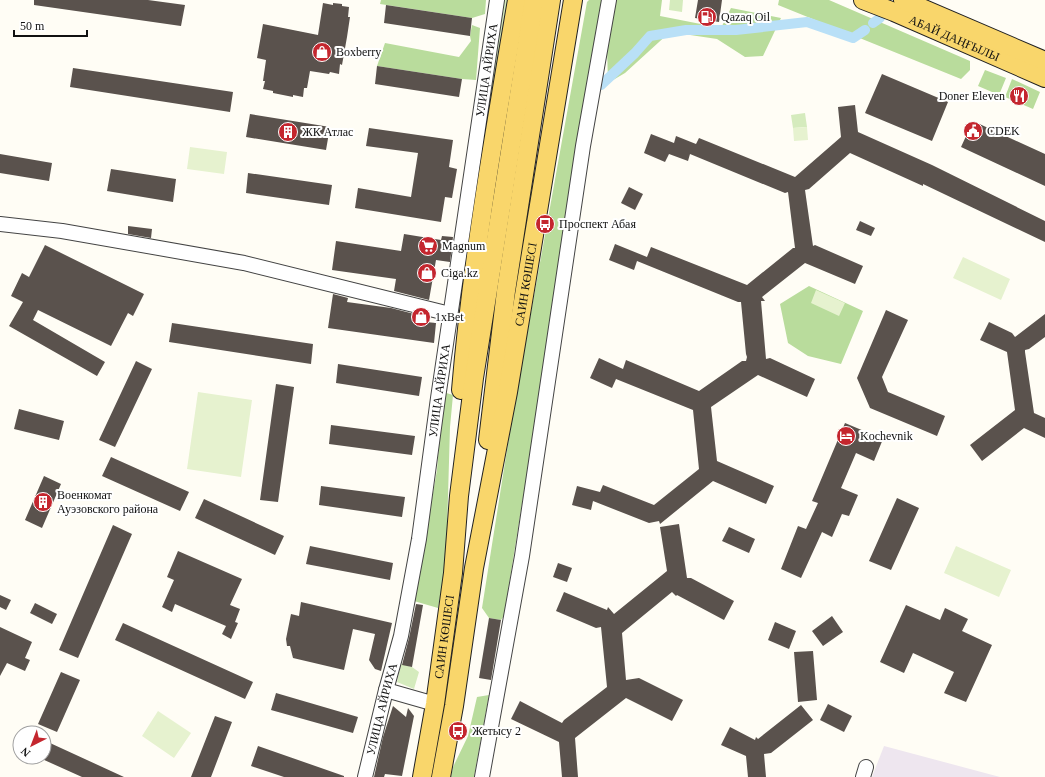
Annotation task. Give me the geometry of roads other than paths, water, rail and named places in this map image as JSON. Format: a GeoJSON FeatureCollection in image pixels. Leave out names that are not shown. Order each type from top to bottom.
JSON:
{"type":"FeatureCollection","features":[{"type":"Feature","properties":{"kind":"main road","name":"САИН КӨШЕСІ"},"geometry":{"type":"LineString","coordinates":[[459,496],[458,432],[463,369],[469,243],[495,127],[517,0]]}},
{"type":"Feature","properties":{"kind":"main road","name":"САИН КӨШЕСІ"},"geometry":{"type":"LineString","coordinates":[[422,777],[435,704],[453,573],[459,496],[474,378],[534,0]]}},
{"type":"Feature","properties":{"kind":"main road","name":"САИН КӨШЕСІ"},"geometry":{"type":"LineString","coordinates":[[441,777],[454,706],[474,568],[506,291],[551,0]]}},
{"type":"Feature","properties":{"kind":"main road","name":"АБАЙ ДАҢҒЫЛЫ"},"geometry":{"type":"LineString","coordinates":[[862,0],[1045,78]]}},
{"type":"Feature","properties":{"kind":"main road","name":"АБАЙ ДАҢҒЫЛЫ"},"geometry":{"type":"LineString","coordinates":[[903,0],[1045,61]]}},
{"type":"Feature","properties":{"kind":"main road","name":"САИН КӨШЕСІ"},"geometry":{"type":"LineString","coordinates":[[474,568],[509,384],[574,2]]}},
{"type":"Feature","properties":{"kind":"street","name":"УЛИЦА АЙРИХА"},"geometry":{"type":"LineString","coordinates":[[365,777],[401,636],[418,547],[450,314],[469,243],[497,0]]}},
{"type":"Feature","properties":{"kind":"street"},"geometry":{"type":"LineString","coordinates":[[482,777],[522,556],[583,146],[609,0]]}},
{"type":"Feature","properties":{"kind":"street"},"geometry":{"type":"LineString","coordinates":[[0,224],[62,231],[244,262],[450,314]]}},
{"type":"Feature","properties":{"kind":"street"},"geometry":{"type":"LineString","coordinates":[[386,690],[435,704]]}},
{"type":"Feature","properties":{"kind":"waterway"},"geometry":{"type":"LineString","coordinates":[[873,23],[880,18]]}},
{"type":"Feature","properties":{"kind":"waterway"},"geometry":{"type":"LineString","coordinates":[[601,85],[635,53],[650,36],[686,30],[736,30],[807,22],[853,38],[865,30]]}},
{"type":"Feature","properties":{"kind":"place","name":"Qazaq Oil"},"geometry":{"type":"Point","coordinates":[707,17]}},
{"type":"Feature","properties":{"kind":"place","name":"Boxberry"},"geometry":{"type":"Point","coordinates":[322,52]}},
{"type":"Feature","properties":{"kind":"place","name":"Doner Eleven"},"geometry":{"type":"Point","coordinates":[1019,96]}},
{"type":"Feature","properties":{"kind":"place","name":"CDEK"},"geometry":{"type":"Point","coordinates":[973,131]}},
{"type":"Feature","properties":{"kind":"place","name":"ЖК Атлас"},"geometry":{"type":"Point","coordinates":[288,132]}},
{"type":"Feature","properties":{"kind":"place","name":"Проспект Абая"},"geometry":{"type":"Point","coordinates":[545,224]}},
{"type":"Feature","properties":{"kind":"place","name":"Magnum"},"geometry":{"type":"Point","coordinates":[428,246]}},
{"type":"Feature","properties":{"kind":"place","name":"Ciga.kz"},"geometry":{"type":"Point","coordinates":[427,273]}},
{"type":"Feature","properties":{"kind":"place","name":"1xBet"},"geometry":{"type":"Point","coordinates":[421,317]}},
{"type":"Feature","properties":{"kind":"place","name":"Kochevnik"},"geometry":{"type":"Point","coordinates":[846,436]}},
{"type":"Feature","properties":{"kind":"place","name":"Военкомат Ауэзовского района"},"geometry":{"type":"Point","coordinates":[43,502]}},
{"type":"Feature","properties":{"kind":"place","name":"Жетысу 2"},"geometry":{"type":"Point","coordinates":[458,731]}}]}
